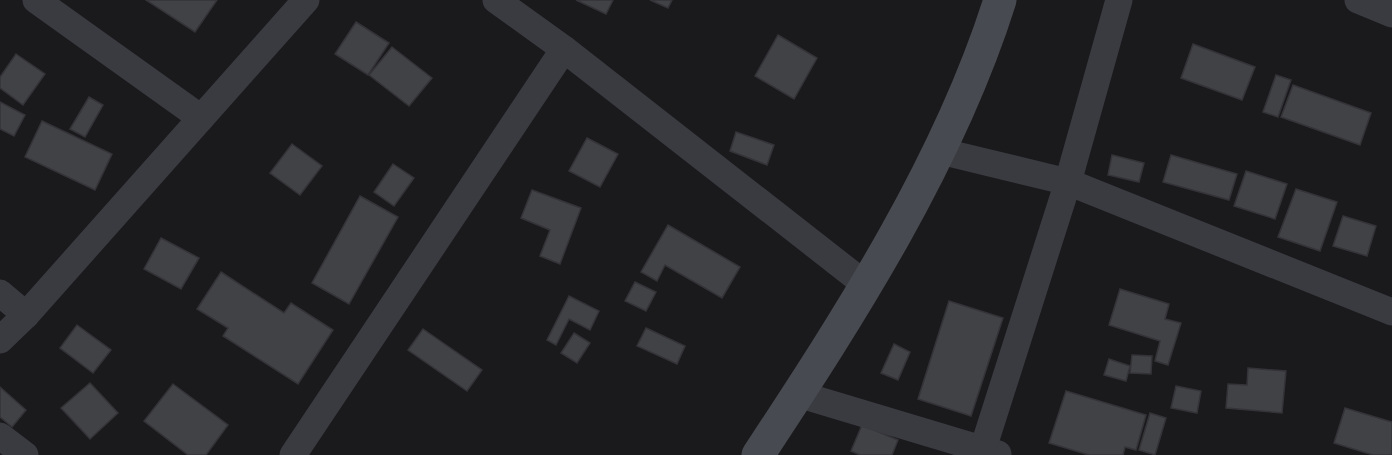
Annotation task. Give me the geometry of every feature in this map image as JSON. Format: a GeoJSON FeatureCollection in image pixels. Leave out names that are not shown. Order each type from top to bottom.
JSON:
{"type":"FeatureCollection","features":[{"type":"Feature","properties":{"kind":"main road"},"geometry":{"type":"LineString","coordinates":[[758,455],[838,334],[940,151],[990,32],[999,0]]}},
{"type":"Feature","properties":{"kind":"street"},"geometry":{"type":"LineString","coordinates":[[36,0],[201,118]]}},
{"type":"Feature","properties":{"kind":"street"},"geometry":{"type":"LineString","coordinates":[[0,340],[26,315],[306,0]]}},
{"type":"Feature","properties":{"kind":"street"},"geometry":{"type":"LineString","coordinates":[[496,0],[564,49],[866,285]]}},
{"type":"Feature","properties":{"kind":"street"},"geometry":{"type":"LineString","coordinates":[[798,394],[988,453],[1119,0]]}},
{"type":"Feature","properties":{"kind":"street"},"geometry":{"type":"LineString","coordinates":[[1358,0],[1392,14]]}},
{"type":"Feature","properties":{"kind":"street"},"geometry":{"type":"LineString","coordinates":[[293,455],[564,49]]}},
{"type":"Feature","properties":{"kind":"street"},"geometry":{"type":"LineString","coordinates":[[940,151],[1068,182],[1392,312]]}},
{"type":"Feature","properties":{"kind":"street"},"geometry":{"type":"LineString","coordinates":[[0,293],[26,315]]}},
{"type":"Feature","properties":{"kind":"street"},"geometry":{"type":"LineString","coordinates":[[0,436],[25,455]]}},
{"type":"Feature","properties":{"kind":"building"},"geometry":{"type":"Polygon","coordinates":[[[146,0],[217,0],[195,32],[146,0]]]}},
{"type":"Feature","properties":{"kind":"building"},"geometry":{"type":"Polygon","coordinates":[[[576,0],[613,0],[606,14],[576,0]]]}},
{"type":"Feature","properties":{"kind":"building"},"geometry":{"type":"Polygon","coordinates":[[[650,0],[672,0],[668,8],[650,0]]]}},
{"type":"Feature","properties":{"kind":"building"},"geometry":{"type":"Polygon","coordinates":[[[356,22],[389,43],[368,75],[335,54],[356,22]]]}},
{"type":"Feature","properties":{"kind":"building"},"geometry":{"type":"Polygon","coordinates":[[[778,35],[817,58],[794,99],[755,76],[778,35]]]}},
{"type":"Feature","properties":{"kind":"building"},"geometry":{"type":"Polygon","coordinates":[[[1193,44],[1255,67],[1242,100],[1181,78],[1193,44]]]}},
{"type":"Feature","properties":{"kind":"building"},"geometry":{"type":"Polygon","coordinates":[[[392,47],[432,78],[409,106],[369,75],[392,47]]]}},
{"type":"Feature","properties":{"kind":"building"},"geometry":{"type":"Polygon","coordinates":[[[16,54],[45,74],[23,105],[0,88],[0,77],[16,54]]]}},
{"type":"Feature","properties":{"kind":"building"},"geometry":{"type":"Polygon","coordinates":[[[1276,75],[1291,80],[1278,117],[1263,112],[1276,75]]]}},
{"type":"Feature","properties":{"kind":"building"},"geometry":{"type":"Polygon","coordinates":[[[1293,85],[1371,113],[1360,145],[1281,117],[1293,85]]]}},
{"type":"Feature","properties":{"kind":"building"},"geometry":{"type":"Polygon","coordinates":[[[89,97],[103,105],[85,137],[70,129],[89,97]]]}},
{"type":"Feature","properties":{"kind":"building"},"geometry":{"type":"Polygon","coordinates":[[[0,102],[25,115],[14,136],[0,129],[0,102]]]}},
{"type":"Feature","properties":{"kind":"building"},"geometry":{"type":"Polygon","coordinates":[[[42,121],[112,154],[95,190],[25,157],[42,121]]]}},
{"type":"Feature","properties":{"kind":"building"},"geometry":{"type":"Polygon","coordinates":[[[736,132],[774,145],[767,165],[730,151],[736,132]]]}},
{"type":"Feature","properties":{"kind":"building"},"geometry":{"type":"Polygon","coordinates":[[[587,138],[618,154],[600,187],[569,171],[587,138]]]}},
{"type":"Feature","properties":{"kind":"building"},"geometry":{"type":"Polygon","coordinates":[[[292,144],[322,166],[300,195],[270,173],[292,144]]]}},
{"type":"Feature","properties":{"kind":"building"},"geometry":{"type":"Polygon","coordinates":[[[1112,155],[1144,163],[1139,182],[1108,175],[1112,155]]]}},
{"type":"Feature","properties":{"kind":"building"},"geometry":{"type":"Polygon","coordinates":[[[1171,155],[1237,174],[1229,200],[1163,182],[1171,155]]]}},
{"type":"Feature","properties":{"kind":"building"},"geometry":{"type":"Polygon","coordinates":[[[393,164],[414,178],[394,206],[374,192],[393,164]]]}},
{"type":"Feature","properties":{"kind":"building"},"geometry":{"type":"Polygon","coordinates":[[[1246,171],[1287,184],[1275,219],[1234,206],[1246,171]]]}},
{"type":"Feature","properties":{"kind":"building"},"geometry":{"type":"Polygon","coordinates":[[[1296,189],[1337,202],[1320,251],[1278,237],[1296,189]]]}},
{"type":"Feature","properties":{"kind":"building"},"geometry":{"type":"Polygon","coordinates":[[[532,190],[581,208],[560,264],[540,256],[550,230],[521,218],[532,190]]]}},
{"type":"Feature","properties":{"kind":"building"},"geometry":{"type":"Polygon","coordinates":[[[360,196],[398,217],[349,304],[312,283],[360,196]]]}},
{"type":"Feature","properties":{"kind":"building"},"geometry":{"type":"Polygon","coordinates":[[[1343,216],[1376,226],[1367,256],[1333,246],[1343,216]]]}},
{"type":"Feature","properties":{"kind":"building"},"geometry":{"type":"Polygon","coordinates":[[[668,225],[740,267],[722,298],[665,265],[657,281],[641,272],[668,225]]]}},
{"type":"Feature","properties":{"kind":"building"},"geometry":{"type":"Polygon","coordinates":[[[161,238],[199,258],[181,289],[144,269],[161,238]]]}},
{"type":"Feature","properties":{"kind":"building"},"geometry":{"type":"Polygon","coordinates":[[[221,272],[284,313],[291,303],[333,330],[298,384],[223,336],[228,328],[197,309],[221,272]]]}},
{"type":"Feature","properties":{"kind":"building"},"geometry":{"type":"Polygon","coordinates":[[[635,282],[656,292],[646,311],[625,301],[635,282]]]}},
{"type":"Feature","properties":{"kind":"building"},"geometry":{"type":"Polygon","coordinates":[[[1120,289],[1169,304],[1165,319],[1181,323],[1168,365],[1155,361],[1160,341],[1109,325],[1120,289]]]}},
{"type":"Feature","properties":{"kind":"building"},"geometry":{"type":"Polygon","coordinates":[[[569,296],[599,311],[590,330],[569,319],[556,345],[547,340],[569,296]]]}},
{"type":"Feature","properties":{"kind":"building"},"geometry":{"type":"Polygon","coordinates":[[[949,301],[1003,318],[971,416],[918,399],[949,301]]]}},
{"type":"Feature","properties":{"kind":"building"},"geometry":{"type":"Polygon","coordinates":[[[77,325],[111,350],[93,373],[60,348],[77,325]]]}},
{"type":"Feature","properties":{"kind":"building"},"geometry":{"type":"Polygon","coordinates":[[[646,328],[685,346],[677,364],[637,346],[646,328]]]}},
{"type":"Feature","properties":{"kind":"building"},"geometry":{"type":"Polygon","coordinates":[[[423,329],[482,370],[467,391],[408,350],[423,329]]]}},
{"type":"Feature","properties":{"kind":"building"},"geometry":{"type":"Polygon","coordinates":[[[574,333],[590,343],[577,363],[561,353],[574,333]]]}},
{"type":"Feature","properties":{"kind":"building"},"geometry":{"type":"Polygon","coordinates":[[[894,344],[910,352],[898,380],[881,373],[894,344]]]}},
{"type":"Feature","properties":{"kind":"building"},"geometry":{"type":"Polygon","coordinates":[[[1132,355],[1152,356],[1151,374],[1130,373],[1132,355]]]}},
{"type":"Feature","properties":{"kind":"building"},"geometry":{"type":"Polygon","coordinates":[[[1109,359],[1130,366],[1126,381],[1104,375],[1109,359]]]}},
{"type":"Feature","properties":{"kind":"building"},"geometry":{"type":"Polygon","coordinates":[[[1248,368],[1286,371],[1282,413],[1226,408],[1228,384],[1247,385],[1248,368]]]}},
{"type":"Feature","properties":{"kind":"building"},"geometry":{"type":"Polygon","coordinates":[[[90,383],[118,413],[90,439],[61,408],[90,383]]]}},
{"type":"Feature","properties":{"kind":"building"},"geometry":{"type":"Polygon","coordinates":[[[173,384],[228,425],[206,455],[188,455],[144,421],[173,384]]]}},
{"type":"Feature","properties":{"kind":"building"},"geometry":{"type":"Polygon","coordinates":[[[1176,386],[1201,391],[1197,413],[1171,408],[1176,386]]]}},
{"type":"Feature","properties":{"kind":"building"},"geometry":{"type":"Polygon","coordinates":[[[0,387],[26,410],[12,427],[0,417],[0,387]]]}},
{"type":"Feature","properties":{"kind":"building"},"geometry":{"type":"Polygon","coordinates":[[[1066,391],[1146,415],[1136,450],[1125,447],[1123,455],[1089,455],[1049,443],[1066,391]]]}},
{"type":"Feature","properties":{"kind":"building"},"geometry":{"type":"Polygon","coordinates":[[[1345,408],[1392,422],[1392,455],[1373,455],[1334,443],[1345,408]]]}},
{"type":"Feature","properties":{"kind":"building"},"geometry":{"type":"Polygon","coordinates":[[[1150,413],[1166,418],[1155,455],[1139,450],[1150,413]]]}},
{"type":"Feature","properties":{"kind":"building"},"geometry":{"type":"Polygon","coordinates":[[[862,425],[898,440],[892,455],[860,455],[851,451],[862,425]]]}}]}
